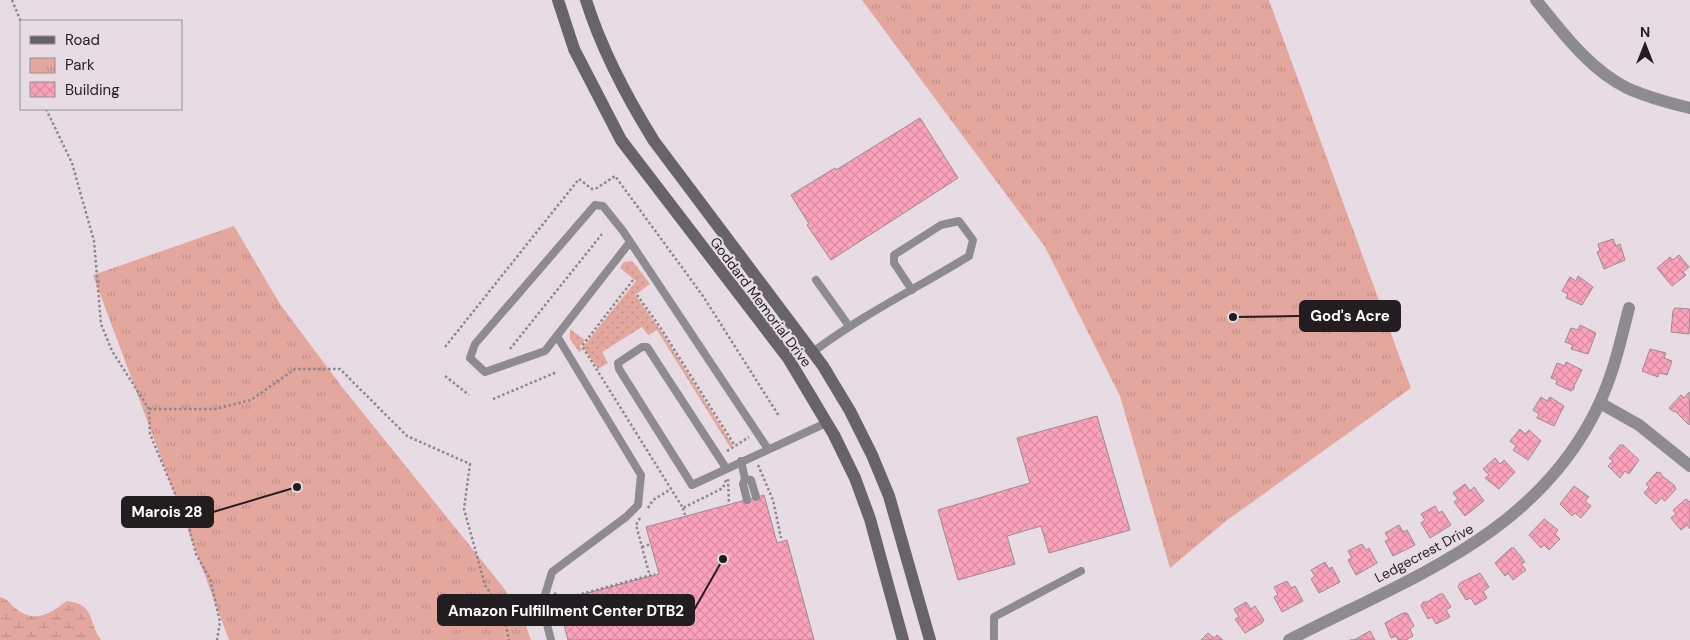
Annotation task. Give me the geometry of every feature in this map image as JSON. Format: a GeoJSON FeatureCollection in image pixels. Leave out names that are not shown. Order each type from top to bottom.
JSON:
{"type":"FeatureCollection","features":[{"type":"Feature","properties":{"kind":"main road","name":"Goddard Memorial Drive"},"geometry":{"type":"LineString","coordinates":[[558,0],[574,49],[621,140],[788,358],[846,458],[868,512],[904,640]]}},
{"type":"Feature","properties":{"kind":"main road","name":"Goddard Memorial Drive"},"geometry":{"type":"LineString","coordinates":[[586,0],[603,48],[632,107],[654,141],[813,352],[850,411],[881,476],[912,569],[930,640]]}},
{"type":"Feature","properties":{"kind":"street"},"geometry":{"type":"LineString","coordinates":[[1536,0],[1581,53],[1606,75],[1638,93],[1690,108]]}},
{"type":"Feature","properties":{"kind":"street","name":"Ledgecrest Drive"},"geometry":{"type":"LineString","coordinates":[[1289,640],[1458,554],[1487,536],[1521,508],[1563,463],[1600,403],[1613,367],[1629,308]]}},
{"type":"Feature","properties":{"kind":"street"},"geometry":{"type":"LineString","coordinates":[[1600,403],[1639,425],[1690,466]]}},
{"type":"Feature","properties":{"kind":"lane"},"geometry":{"type":"LineString","coordinates":[[630,242],[545,351],[484,372],[470,358],[475,344],[594,205],[603,206],[630,242],[768,449]]}},
{"type":"Feature","properties":{"kind":"lane"},"geometry":{"type":"LineString","coordinates":[[813,352],[849,326],[912,290],[968,256],[973,240],[959,221],[941,225],[894,255],[894,263],[912,290]]}},
{"type":"Feature","properties":{"kind":"lane"},"geometry":{"type":"LineString","coordinates":[[816,280],[849,326]]}},
{"type":"Feature","properties":{"kind":"lane"},"geometry":{"type":"LineString","coordinates":[[551,640],[542,605],[552,572],[626,517],[638,505],[641,475],[557,336]]}},
{"type":"Feature","properties":{"kind":"lane"},"geometry":{"type":"LineString","coordinates":[[726,468],[648,347],[642,347],[618,362],[618,369],[692,485],[700,483],[726,468],[826,423]]}},
{"type":"Feature","properties":{"kind":"lane"},"geometry":{"type":"LineString","coordinates":[[741,461],[746,479],[743,484],[747,500]]}},
{"type":"Feature","properties":{"kind":"lane"},"geometry":{"type":"LineString","coordinates":[[746,479],[751,480],[756,497]]}},
{"type":"Feature","properties":{"kind":"lane"},"geometry":{"type":"LineString","coordinates":[[994,640],[994,617],[1081,572]]}},
{"type":"Feature","properties":{"kind":"path"},"geometry":{"type":"LineString","coordinates":[[12,0],[20,20]]}},
{"type":"Feature","properties":{"kind":"path"},"geometry":{"type":"LineString","coordinates":[[46,110],[72,163],[94,241],[101,324],[112,351],[148,409],[150,434],[189,527],[196,554],[210,579],[220,622],[217,640]]}},
{"type":"Feature","properties":{"kind":"path"},"geometry":{"type":"LineString","coordinates":[[510,349],[602,234]]}},
{"type":"Feature","properties":{"kind":"path"},"geometry":{"type":"LineString","coordinates":[[637,295],[660,327],[735,446]]}},
{"type":"Feature","properties":{"kind":"path"},"geometry":{"type":"LineString","coordinates":[[148,409],[215,409],[251,400],[296,369],[340,369],[407,436],[470,464],[464,509],[485,585],[503,612],[509,640]]}},
{"type":"Feature","properties":{"kind":"path"},"geometry":{"type":"LineString","coordinates":[[493,399],[557,372]]}},
{"type":"Feature","properties":{"kind":"path"},"geometry":{"type":"LineString","coordinates":[[445,376],[469,395]]}},
{"type":"Feature","properties":{"kind":"path"},"geometry":{"type":"LineString","coordinates":[[724,453],[749,437]]}},
{"type":"Feature","properties":{"kind":"path"},"geometry":{"type":"LineString","coordinates":[[767,460],[758,464],[760,473],[770,490],[779,522],[781,538]]}},
{"type":"Feature","properties":{"kind":"path"},"geometry":{"type":"LineString","coordinates":[[728,479],[729,503]]}},
{"type":"Feature","properties":{"kind":"path"},"geometry":{"type":"LineString","coordinates":[[649,573],[636,525],[653,500],[671,489]]}},
{"type":"Feature","properties":{"kind":"path"},"geometry":{"type":"LineString","coordinates":[[683,508],[684,515]]}},
{"type":"Feature","properties":{"kind":"path"},"geometry":{"type":"LineString","coordinates":[[774,523],[779,522]]}},
{"type":"Feature","properties":{"kind":"path"},"geometry":{"type":"LineString","coordinates":[[642,546],[651,544]]}},
{"type":"Feature","properties":{"kind":"path"},"geometry":{"type":"LineString","coordinates":[[547,588],[564,599],[655,574]]}},
{"type":"Feature","properties":{"kind":"green space"},"geometry":{"type":"Polygon","coordinates":[[[862,0],[1269,0],[1411,388],[1226,521],[1170,568],[1120,396],[1045,247],[862,0]]]}},
{"type":"Feature","properties":{"kind":"green space"},"geometry":{"type":"Polygon","coordinates":[[[234,226],[280,304],[342,387],[503,587],[523,617],[531,640],[229,640],[93,275],[234,226]]]}},
{"type":"Feature","properties":{"kind":"green space"},"geometry":{"type":"Polygon","coordinates":[[[630,261],[634,263],[650,284],[635,295],[661,331],[733,446],[730,447],[657,330],[648,335],[642,327],[602,352],[608,363],[598,369],[583,347],[636,281],[620,268],[624,262],[630,261]]]}},
{"type":"Feature","properties":{"kind":"green space"},"geometry":{"type":"Polygon","coordinates":[[[570,329],[585,340],[580,346],[582,350],[579,352],[570,339],[570,329]]]}},
{"type":"Feature","properties":{"kind":"green space"},"geometry":{"type":"Polygon","coordinates":[[[0,597],[6,599],[19,611],[32,616],[44,615],[67,601],[76,603],[83,606],[90,614],[101,640],[0,640],[0,597]]]}},
{"type":"Feature","properties":{"kind":"building"},"geometry":{"type":"Polygon","coordinates":[[[920,118],[958,178],[831,260],[807,225],[809,224],[791,195],[835,168],[836,170],[920,118]]]}},
{"type":"Feature","properties":{"kind":"building"},"geometry":{"type":"Polygon","coordinates":[[[1613,239],[1616,246],[1620,244],[1625,260],[1604,269],[1597,252],[1600,251],[1598,244],[1613,239]]]}},
{"type":"Feature","properties":{"kind":"building"},"geometry":{"type":"Polygon","coordinates":[[[1679,255],[1689,267],[1683,272],[1686,275],[1672,286],[1657,268],[1670,257],[1673,260],[1679,255]]]}},
{"type":"Feature","properties":{"kind":"building"},"geometry":{"type":"Polygon","coordinates":[[[1578,276],[1593,287],[1582,305],[1566,298],[1568,294],[1562,291],[1570,277],[1576,281],[1578,276]]]}},
{"type":"Feature","properties":{"kind":"building"},"geometry":{"type":"Polygon","coordinates":[[[1675,308],[1690,309],[1689,334],[1671,332],[1675,308]]]}},
{"type":"Feature","properties":{"kind":"building"},"geometry":{"type":"Polygon","coordinates":[[[1580,325],[1596,333],[1588,354],[1571,349],[1573,345],[1565,342],[1571,328],[1578,330],[1580,325]]]}},
{"type":"Feature","properties":{"kind":"building"},"geometry":{"type":"Polygon","coordinates":[[[1650,349],[1666,353],[1664,358],[1672,361],[1667,375],[1659,373],[1658,377],[1642,371],[1650,349]]]}},
{"type":"Feature","properties":{"kind":"building"},"geometry":{"type":"Polygon","coordinates":[[[1566,362],[1582,370],[1574,389],[1571,391],[1556,384],[1557,380],[1551,378],[1557,363],[1565,366],[1566,362]]]}},
{"type":"Feature","properties":{"kind":"building"},"geometry":{"type":"Polygon","coordinates":[[[1689,392],[1689,425],[1675,411],[1669,408],[1681,395],[1684,398],[1689,392]]]}},
{"type":"Feature","properties":{"kind":"building"},"geometry":{"type":"Polygon","coordinates":[[[1541,397],[1547,401],[1550,397],[1564,406],[1554,426],[1537,418],[1539,414],[1533,410],[1541,397]]]}},
{"type":"Feature","properties":{"kind":"building"},"geometry":{"type":"Polygon","coordinates":[[[1097,416],[1130,530],[1049,553],[1041,526],[1007,536],[1015,564],[958,580],[938,510],[1030,483],[1017,438],[1097,416]]]}},
{"type":"Feature","properties":{"kind":"building"},"geometry":{"type":"Polygon","coordinates":[[[1520,429],[1525,434],[1529,430],[1541,441],[1528,460],[1513,450],[1516,446],[1510,441],[1520,429]]]}},
{"type":"Feature","properties":{"kind":"building"},"geometry":{"type":"Polygon","coordinates":[[[1620,445],[1623,445],[1639,460],[1629,474],[1625,471],[1620,478],[1608,466],[1613,461],[1609,458],[1620,445]]]}},
{"type":"Feature","properties":{"kind":"building"},"geometry":{"type":"Polygon","coordinates":[[[1495,458],[1500,464],[1504,460],[1515,472],[1499,489],[1485,478],[1489,475],[1483,469],[1495,458]]]}},
{"type":"Feature","properties":{"kind":"building"},"geometry":{"type":"Polygon","coordinates":[[[1657,472],[1661,473],[1676,489],[1665,501],[1661,498],[1656,504],[1644,493],[1649,487],[1646,484],[1657,472]]]}},
{"type":"Feature","properties":{"kind":"building"},"geometry":{"type":"Polygon","coordinates":[[[1465,484],[1470,491],[1474,487],[1484,501],[1465,516],[1454,502],[1458,499],[1453,493],[1465,484]]]}},
{"type":"Feature","properties":{"kind":"building"},"geometry":{"type":"Polygon","coordinates":[[[1574,486],[1589,497],[1585,501],[1591,506],[1581,518],[1575,513],[1572,516],[1560,504],[1574,486]]]}},
{"type":"Feature","properties":{"kind":"building"},"geometry":{"type":"Polygon","coordinates":[[[764,495],[777,543],[787,540],[814,640],[568,640],[558,601],[659,574],[646,527],[764,495]]]}},
{"type":"Feature","properties":{"kind":"building"},"geometry":{"type":"Polygon","coordinates":[[[1686,499],[1690,502],[1690,529],[1687,525],[1681,530],[1671,518],[1676,514],[1673,510],[1686,499]]]}},
{"type":"Feature","properties":{"kind":"building"},"geometry":{"type":"Polygon","coordinates":[[[1435,506],[1439,513],[1442,511],[1451,525],[1430,538],[1421,523],[1425,520],[1421,514],[1435,506]]]}},
{"type":"Feature","properties":{"kind":"building"},"geometry":{"type":"Polygon","coordinates":[[[1544,519],[1558,530],[1555,534],[1560,539],[1549,550],[1544,545],[1541,548],[1529,535],[1544,519]]]}},
{"type":"Feature","properties":{"kind":"building"},"geometry":{"type":"Polygon","coordinates":[[[1399,525],[1403,532],[1407,530],[1415,545],[1393,556],[1385,541],[1389,539],[1385,533],[1399,525]]]}},
{"type":"Feature","properties":{"kind":"building"},"geometry":{"type":"Polygon","coordinates":[[[1362,544],[1366,550],[1369,548],[1377,563],[1356,575],[1348,560],[1352,558],[1348,551],[1362,544]]]}},
{"type":"Feature","properties":{"kind":"building"},"geometry":{"type":"Polygon","coordinates":[[[1511,548],[1514,548],[1525,562],[1521,564],[1526,570],[1513,580],[1508,573],[1505,576],[1495,563],[1511,548]]]}},
{"type":"Feature","properties":{"kind":"building"},"geometry":{"type":"Polygon","coordinates":[[[1325,562],[1329,569],[1332,567],[1340,582],[1319,593],[1311,579],[1315,576],[1311,570],[1325,562]]]}},
{"type":"Feature","properties":{"kind":"building"},"geometry":{"type":"Polygon","coordinates":[[[1480,573],[1489,587],[1483,591],[1487,598],[1475,605],[1471,598],[1466,600],[1458,587],[1460,583],[1480,573]]]}},
{"type":"Feature","properties":{"kind":"building"},"geometry":{"type":"Polygon","coordinates":[[[1287,581],[1291,588],[1295,586],[1303,601],[1282,612],[1274,597],[1278,595],[1274,587],[1287,581]]]}},
{"type":"Feature","properties":{"kind":"building"},"geometry":{"type":"Polygon","coordinates":[[[1443,594],[1451,607],[1446,610],[1450,617],[1436,624],[1432,617],[1428,619],[1421,606],[1423,602],[1427,602],[1443,594]]]}},
{"type":"Feature","properties":{"kind":"building"},"geometry":{"type":"Polygon","coordinates":[[[1246,602],[1251,609],[1255,606],[1264,620],[1245,633],[1235,619],[1239,617],[1234,609],[1246,602]]]}},
{"type":"Feature","properties":{"kind":"building"},"geometry":{"type":"Polygon","coordinates":[[[1403,613],[1407,613],[1414,626],[1410,629],[1413,636],[1406,640],[1398,640],[1396,636],[1391,638],[1385,623],[1403,613]]]}},
{"type":"Feature","properties":{"kind":"building"},"geometry":{"type":"Polygon","coordinates":[[[1370,631],[1375,640],[1354,640],[1370,631]]]}},
{"type":"Feature","properties":{"kind":"building"},"geometry":{"type":"Polygon","coordinates":[[[1208,633],[1214,638],[1217,635],[1223,640],[1201,640],[1208,633]]]}},
{"type":"Feature","properties":{"kind":"place","name":"God's Acre"},"geometry":{"type":"Point","coordinates":[1233,317]}},
{"type":"Feature","properties":{"kind":"place","name":"Marois 28"},"geometry":{"type":"Point","coordinates":[297,487]}},
{"type":"Feature","properties":{"kind":"place","name":"Amazon Fulfillment Center DTB2"},"geometry":{"type":"Point","coordinates":[723,559]}}]}
